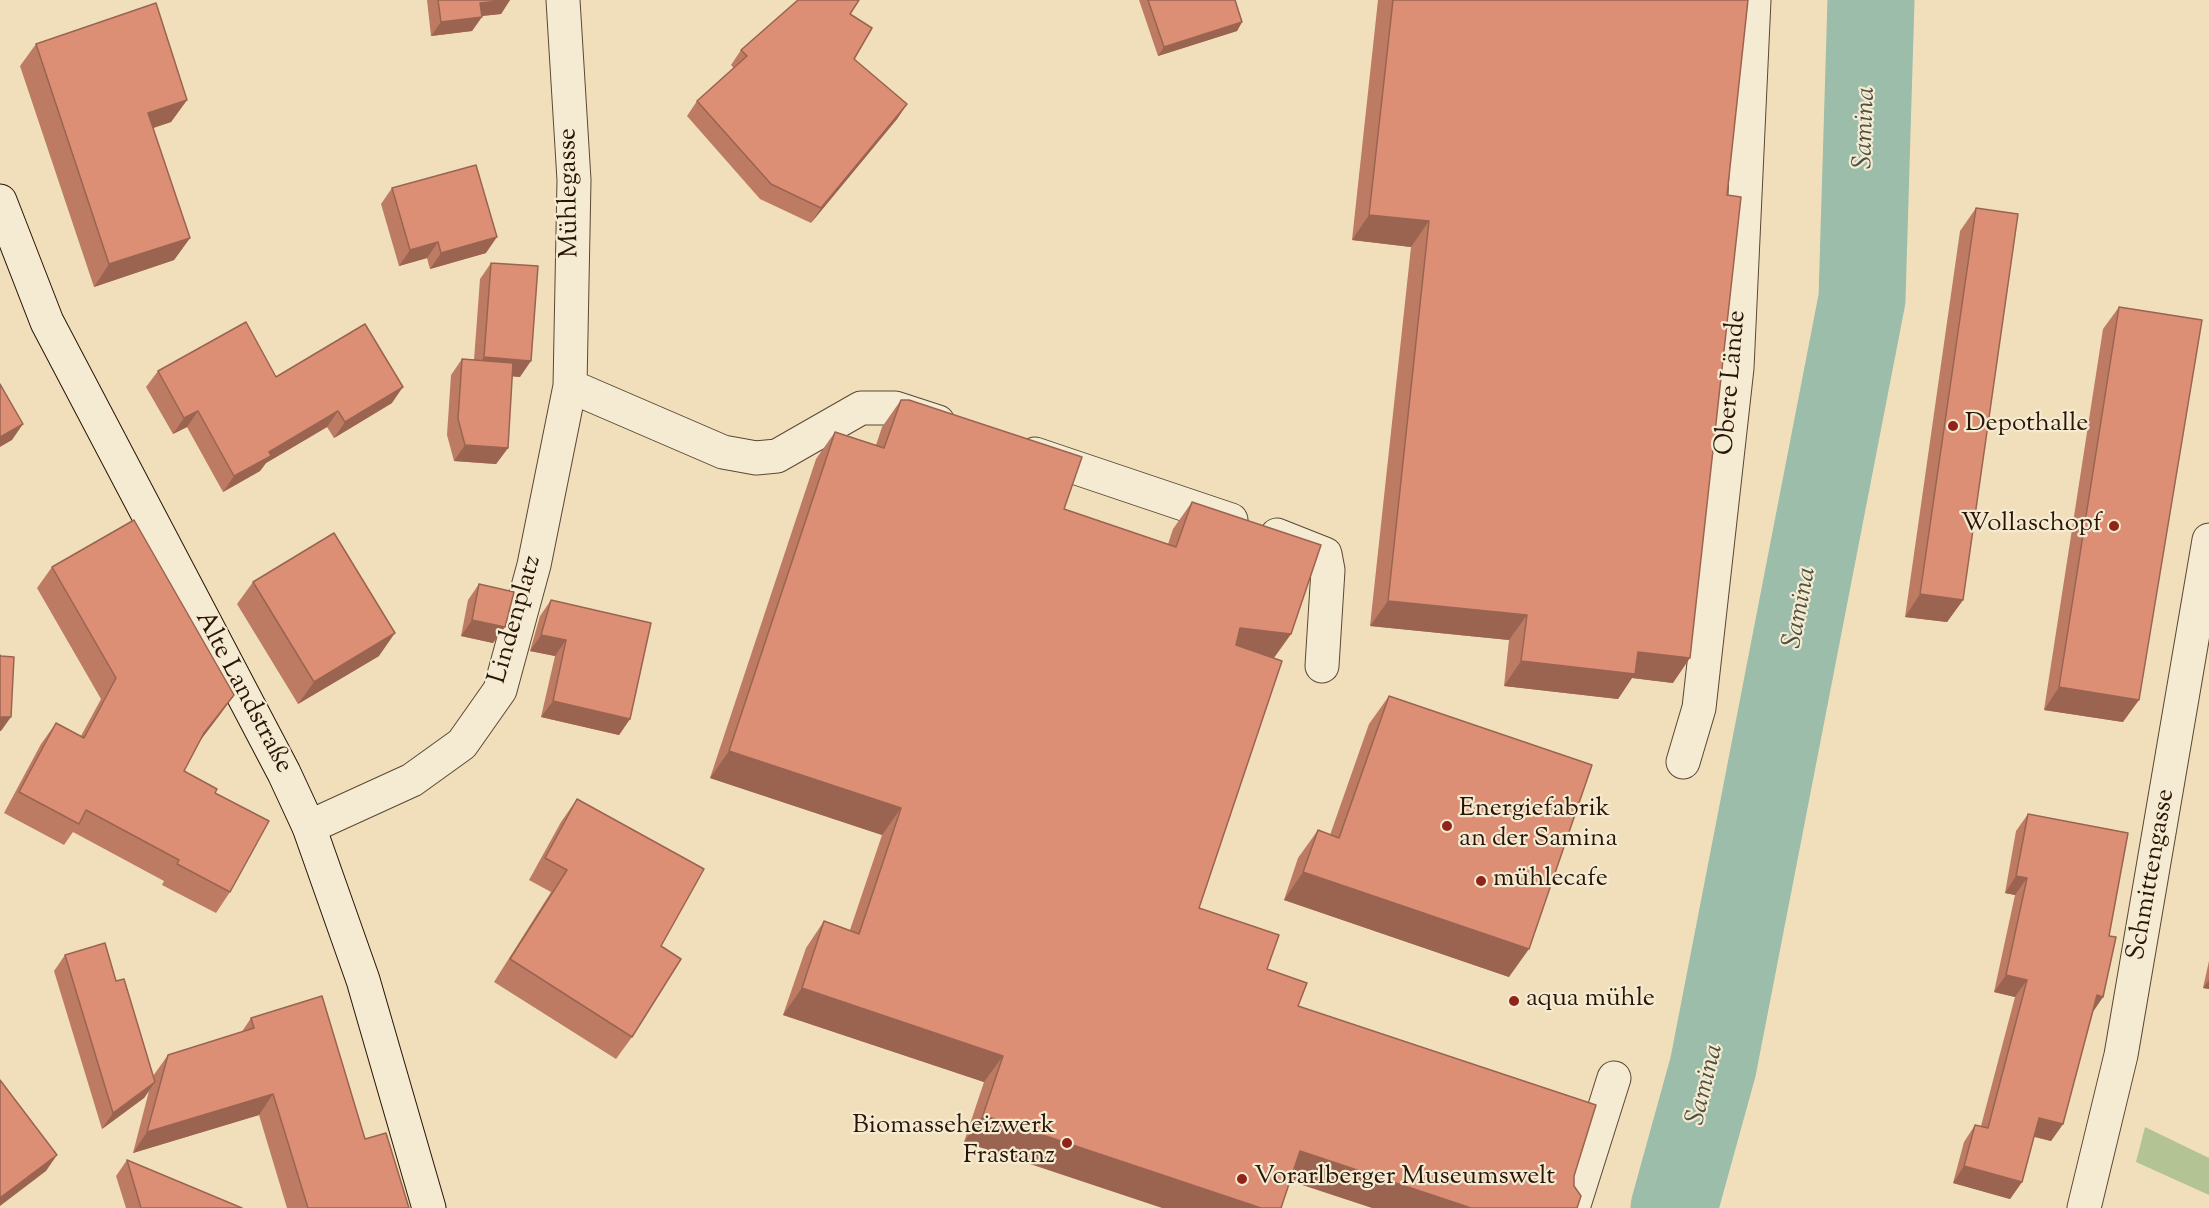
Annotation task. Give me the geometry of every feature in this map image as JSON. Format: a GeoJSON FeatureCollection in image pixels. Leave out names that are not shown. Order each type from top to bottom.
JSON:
{"type":"FeatureCollection","features":[{"type":"Feature","properties":{"kind":"street","name":"Mühlegasse"},"geometry":{"type":"LineString","coordinates":[[563,0],[574,180],[570,386]]}},
{"type":"Feature","properties":{"kind":"street","name":"Obere Lände"},"geometry":{"type":"LineString","coordinates":[[1683,762],[1699,708],[1737,368],[1754,0]]}},
{"type":"Feature","properties":{"kind":"street","name":"Alte Landstraße"},"geometry":{"type":"LineString","coordinates":[[0,201],[47,322],[284,773],[309,827],[363,980],[429,1208]]}},
{"type":"Feature","properties":{"kind":"street"},"geometry":{"type":"LineString","coordinates":[[570,386],[723,452],[756,458],[777,456],[861,408],[895,408],[962,430]]}},
{"type":"Feature","properties":{"kind":"street","name":"Lindenplatz"},"geometry":{"type":"LineString","coordinates":[[309,827],[412,780],[462,744],[500,690],[534,565],[570,386]]}},
{"type":"Feature","properties":{"kind":"street"},"geometry":{"type":"LineString","coordinates":[[1007,445],[1311,546],[1325,554],[1328,570],[1322,666]]}},
{"type":"Feature","properties":{"kind":"street","name":"Schmittengasse"},"geometry":{"type":"LineString","coordinates":[[2084,1208],[2123,1043],[2209,540]]}},
{"type":"Feature","properties":{"kind":"street"},"geometry":{"type":"LineString","coordinates":[[1573,1208],[1614,1078]]}},
{"type":"Feature","properties":{"kind":"green space"},"geometry":{"type":"Polygon","coordinates":[[[2145,1127],[2209,1158],[2209,1195],[2136,1162],[2145,1127]]]}},
{"type":"Feature","properties":{"kind":"building"},"geometry":{"type":"Polygon","coordinates":[[[438,0],[509,0],[480,3],[482,17],[441,22],[438,0]]]}},
{"type":"Feature","properties":{"kind":"building"},"geometry":{"type":"Polygon","coordinates":[[[798,0],[859,0],[850,14],[872,28],[854,59],[907,104],[821,208],[771,184],[697,101],[747,56],[741,50],[798,0]]]}},
{"type":"Feature","properties":{"kind":"building"},"geometry":{"type":"Polygon","coordinates":[[[1148,0],[1235,0],[1242,22],[1164,47],[1148,0]]]}},
{"type":"Feature","properties":{"kind":"building"},"geometry":{"type":"Polygon","coordinates":[[[1393,0],[1748,0],[1727,195],[1741,197],[1690,658],[1638,652],[1635,674],[1521,661],[1527,615],[1388,601],[1429,221],[1369,215],[1393,0]]]}},
{"type":"Feature","properties":{"kind":"building"},"geometry":{"type":"Polygon","coordinates":[[[156,3],[187,100],[148,113],[190,238],[109,264],[36,44],[156,3]]]}},
{"type":"Feature","properties":{"kind":"building"},"geometry":{"type":"Polygon","coordinates":[[[476,165],[497,237],[441,253],[438,242],[410,250],[392,188],[476,165]]]}},
{"type":"Feature","properties":{"kind":"building","name":"Depothalle"},"geometry":{"type":"Polygon","coordinates":[[[1976,208],[2018,214],[1963,600],[1920,594],[1976,208]]]}},
{"type":"Feature","properties":{"kind":"building"},"geometry":{"type":"Polygon","coordinates":[[[491,263],[538,266],[531,361],[484,357],[491,263]]]}},
{"type":"Feature","properties":{"kind":"building","name":"Wollaschopf"},"geometry":{"type":"Polygon","coordinates":[[[2119,307],[2202,320],[2139,700],[2059,687],[2119,307]]]}},
{"type":"Feature","properties":{"kind":"building"},"geometry":{"type":"Polygon","coordinates":[[[246,322],[276,377],[365,324],[403,387],[345,422],[338,411],[269,452],[271,456],[234,476],[198,411],[184,418],[158,371],[246,322]]]}},
{"type":"Feature","properties":{"kind":"building"},"geometry":{"type":"Polygon","coordinates":[[[462,359],[513,363],[508,448],[465,445],[458,419],[462,359]]]}},
{"type":"Feature","properties":{"kind":"building"},"geometry":{"type":"Polygon","coordinates":[[[0,384],[23,424],[0,437],[0,384]]]}},
{"type":"Feature","properties":{"kind":"building"},"geometry":{"type":"Polygon","coordinates":[[[901,400],[909,400],[1082,457],[1064,509],[1176,547],[1192,502],[1321,545],[1291,634],[1240,628],[1236,645],[1282,661],[1199,908],[1279,935],[1267,969],[1307,983],[1298,1006],[1596,1105],[1574,1176],[1574,1186],[1581,1196],[1577,1208],[1471,1208],[1300,1151],[1281,1208],[1261,1208],[983,1115],[1003,1056],[802,988],[824,921],[859,934],[901,808],[729,751],[835,432],[884,448],[901,400]]]}},
{"type":"Feature","properties":{"kind":"building"},"geometry":{"type":"Polygon","coordinates":[[[134,520],[234,695],[204,733],[184,771],[217,789],[215,793],[269,821],[230,892],[177,864],[179,860],[86,810],[79,824],[19,792],[56,723],[84,738],[116,678],[52,567],[134,520]]]}},
{"type":"Feature","properties":{"kind":"building"},"geometry":{"type":"Polygon","coordinates":[[[334,533],[395,633],[314,682],[253,582],[334,533]]]}},
{"type":"Feature","properties":{"kind":"building"},"geometry":{"type":"Polygon","coordinates":[[[479,584],[514,592],[505,627],[472,620],[479,584]]]}},
{"type":"Feature","properties":{"kind":"building"},"geometry":{"type":"Polygon","coordinates":[[[551,600],[651,623],[630,719],[553,701],[566,640],[541,635],[551,600]]]}},
{"type":"Feature","properties":{"kind":"building"},"geometry":{"type":"Polygon","coordinates":[[[0,655],[14,657],[11,717],[0,717],[0,655]]]}},
{"type":"Feature","properties":{"kind":"building","name":"Energiefabrik an der Samina"},"geometry":{"type":"Polygon","coordinates":[[[1389,696],[1592,765],[1529,949],[1303,872],[1318,830],[1339,838],[1389,696]]]}},
{"type":"Feature","properties":{"kind":"building"},"geometry":{"type":"Polygon","coordinates":[[[577,799],[704,869],[661,946],[681,959],[632,1037],[510,959],[567,870],[545,858],[577,799]]]}},
{"type":"Feature","properties":{"kind":"building"},"geometry":{"type":"Polygon","coordinates":[[[2028,814],[2128,833],[2109,936],[2116,937],[2103,997],[2097,995],[2063,1124],[2039,1118],[2022,1182],[1964,1166],[1975,1125],[1988,1128],[2027,980],[2006,975],[2027,878],[2016,876],[2028,814]]]}},
{"type":"Feature","properties":{"kind":"building"},"geometry":{"type":"Polygon","coordinates":[[[105,943],[116,981],[124,979],[155,1082],[113,1113],[65,955],[105,943]]]}},
{"type":"Feature","properties":{"kind":"building"},"geometry":{"type":"Polygon","coordinates":[[[322,996],[365,1139],[386,1133],[409,1208],[308,1208],[273,1094],[147,1132],[168,1055],[254,1028],[251,1018],[322,996]]]}},
{"type":"Feature","properties":{"kind":"building"},"geometry":{"type":"Polygon","coordinates":[[[0,1080],[57,1155],[0,1198],[0,1080]]]}},
{"type":"Feature","properties":{"kind":"building"},"geometry":{"type":"Polygon","coordinates":[[[127,1160],[242,1208],[141,1208],[127,1160]]]}},
{"type":"Feature","properties":{"kind":"waterway","name":"Samina"},"geometry":{"type":"LineString","coordinates":[[1674,1208],[1713,1067],[1862,299],[1871,0]]}},
{"type":"Feature","properties":{"kind":"place","name":"Depothalle"},"geometry":{"type":"Point","coordinates":[1953,426]}},
{"type":"Feature","properties":{"kind":"place","name":"Wollaschopf"},"geometry":{"type":"Point","coordinates":[2114,526]}},
{"type":"Feature","properties":{"kind":"place","name":"Energiefabrik an der Samina"},"geometry":{"type":"Point","coordinates":[1447,826]}},
{"type":"Feature","properties":{"kind":"place","name":"mühlecafe"},"geometry":{"type":"Point","coordinates":[1481,881]}},
{"type":"Feature","properties":{"kind":"place","name":"aqua mühle"},"geometry":{"type":"Point","coordinates":[1514,1001]}},
{"type":"Feature","properties":{"kind":"place","name":"Biomasseheizwerk Frastanz"},"geometry":{"type":"Point","coordinates":[1067,1143]}},
{"type":"Feature","properties":{"kind":"place","name":"Vorarlberger Museumswelt"},"geometry":{"type":"Point","coordinates":[1242,1179]}}]}
